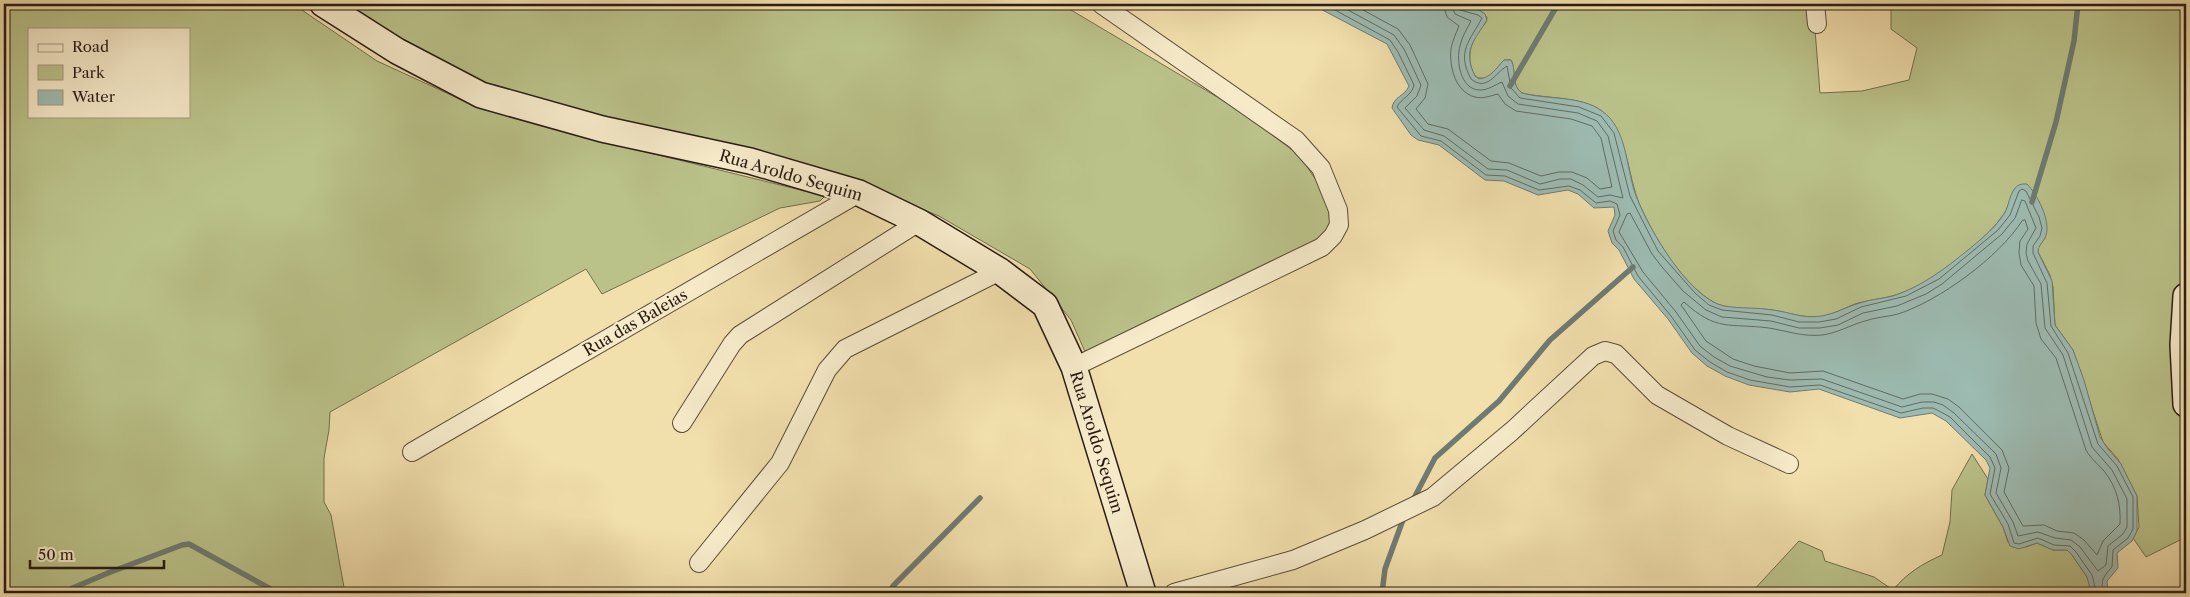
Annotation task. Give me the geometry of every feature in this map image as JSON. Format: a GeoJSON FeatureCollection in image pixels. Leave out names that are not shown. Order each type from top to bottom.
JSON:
{"type":"FeatureCollection","features":[{"type":"Feature","properties":{"kind":"street","name":"Rua Aroldo Sequim"},"geometry":{"type":"LineString","coordinates":[[323,4],[397,51],[481,95],[602,129],[750,161],[859,193],[919,222],[1000,271],[1045,305],[1074,367],[1142,593]]}},
{"type":"Feature","properties":{"kind":"street"},"geometry":{"type":"LineString","coordinates":[[1074,367],[1322,247],[1333,236],[1339,225],[1338,210],[1321,168],[1296,140],[1101,4]]}},
{"type":"Feature","properties":{"kind":"street"},"geometry":{"type":"LineString","coordinates":[[1815,4],[1818,24]]}},
{"type":"Feature","properties":{"kind":"street","name":"Rua das Baleias"},"geometry":{"type":"LineString","coordinates":[[412,452],[859,193]]}},
{"type":"Feature","properties":{"kind":"street"},"geometry":{"type":"LineString","coordinates":[[682,423],[732,344],[740,335],[919,222]]}},
{"type":"Feature","properties":{"kind":"street"},"geometry":{"type":"LineString","coordinates":[[699,563],[780,463],[826,370],[845,349],[1000,271]]}},
{"type":"Feature","properties":{"kind":"street"},"geometry":{"type":"LineString","coordinates":[[2186,296],[2183,345],[2186,404]]}},
{"type":"Feature","properties":{"kind":"street"},"geometry":{"type":"LineString","coordinates":[[1174,593],[1293,560],[1365,530],[1433,497],[1512,431],[1593,356],[1605,351],[1616,354],[1626,361],[1644,383],[1658,395],[1728,436],[1789,464]]}},
{"type":"Feature","properties":{"kind":"green space"},"geometry":{"type":"Polygon","coordinates":[[[4,4],[293,4],[377,61],[475,106],[565,132],[825,196],[820,201],[780,208],[602,294],[586,269],[330,412],[324,458],[324,502],[331,515],[345,593],[4,593],[4,4]]]}},
{"type":"Feature","properties":{"kind":"green space"},"geometry":{"type":"Polygon","coordinates":[[[334,4],[1061,4],[1239,110],[1300,156],[1332,204],[1331,239],[1086,354],[1071,320],[1030,269],[939,216],[826,171],[524,99],[470,79],[334,4]]]}},
{"type":"Feature","properties":{"kind":"green space"},"geometry":{"type":"Polygon","coordinates":[[[1451,4],[1725,4],[1726,6],[1813,4],[1820,93],[1862,91],[1909,80],[1917,48],[1891,29],[1891,4],[2186,4],[2186,537],[2146,557],[2133,538],[2139,527],[2137,496],[2118,459],[2103,442],[2073,350],[2055,325],[2053,287],[2050,275],[2038,252],[2038,248],[2045,238],[2044,215],[2032,190],[2019,185],[2011,195],[2004,214],[1981,240],[1936,275],[1920,285],[1903,292],[1858,303],[1830,315],[1819,317],[1770,310],[1732,308],[1720,305],[1692,286],[1656,237],[1638,200],[1624,148],[1613,124],[1605,114],[1597,108],[1577,101],[1522,93],[1516,86],[1511,60],[1504,60],[1495,71],[1485,78],[1476,77],[1470,60],[1471,47],[1479,30],[1486,23],[1487,17],[1479,10],[1451,4]]]}},
{"type":"Feature","properties":{"kind":"green space"},"geometry":{"type":"Polygon","coordinates":[[[1972,454],[1988,479],[1985,495],[2003,527],[2008,542],[2026,547],[2037,543],[2053,550],[2067,550],[2087,577],[2090,587],[2085,593],[1751,593],[1799,541],[1822,551],[1825,561],[1874,577],[1893,590],[1915,570],[1942,555],[1950,522],[1952,490],[1972,454]]]}},
{"type":"Feature","properties":{"kind":"water"},"geometry":{"type":"Polygon","coordinates":[[[1311,4],[1451,4],[1479,10],[1485,14],[1487,20],[1470,52],[1471,67],[1475,76],[1479,79],[1487,76],[1504,60],[1511,60],[1516,86],[1522,93],[1584,102],[1602,111],[1610,118],[1621,138],[1635,193],[1659,241],[1683,276],[1697,290],[1724,306],[1767,309],[1814,317],[1831,314],[1864,302],[1902,293],[1935,275],[1983,238],[2004,214],[2011,194],[2017,186],[2027,184],[2039,201],[2047,223],[2046,235],[2038,252],[2052,281],[2055,325],[2073,350],[2084,380],[2100,437],[2121,464],[2137,496],[2137,531],[2132,541],[2117,553],[2118,568],[2107,581],[2108,593],[2085,593],[2090,588],[2087,577],[2067,550],[2053,550],[2037,543],[2019,549],[2010,546],[2003,527],[1985,495],[1990,468],[1986,460],[1946,421],[1932,413],[1900,418],[1819,389],[1790,392],[1749,385],[1725,376],[1707,366],[1692,353],[1668,319],[1634,279],[1619,250],[1612,243],[1608,231],[1615,215],[1614,207],[1594,208],[1578,194],[1568,190],[1538,195],[1504,181],[1485,180],[1439,145],[1418,140],[1411,135],[1392,108],[1395,101],[1409,86],[1387,44],[1311,4]]]}},
{"type":"Feature","properties":{"kind":"waterway"},"geometry":{"type":"LineString","coordinates":[[1510,86],[1558,4]]}},
{"type":"Feature","properties":{"kind":"waterway"},"geometry":{"type":"LineString","coordinates":[[2032,202],[2056,122],[2074,41],[2078,4]]}},
{"type":"Feature","properties":{"kind":"waterway"},"geometry":{"type":"LineString","coordinates":[[1412,502],[1435,458],[1499,401],[1550,340],[1633,267]]}},
{"type":"Feature","properties":{"kind":"waterway"},"geometry":{"type":"LineString","coordinates":[[889,593],[893,586],[980,498]]}},
{"type":"Feature","properties":{"kind":"waterway"},"geometry":{"type":"LineString","coordinates":[[1382,593],[1385,569],[1404,517]]}},
{"type":"Feature","properties":{"kind":"waterway"},"geometry":{"type":"LineString","coordinates":[[61,593],[108,573],[189,544],[278,593]]}}]}
